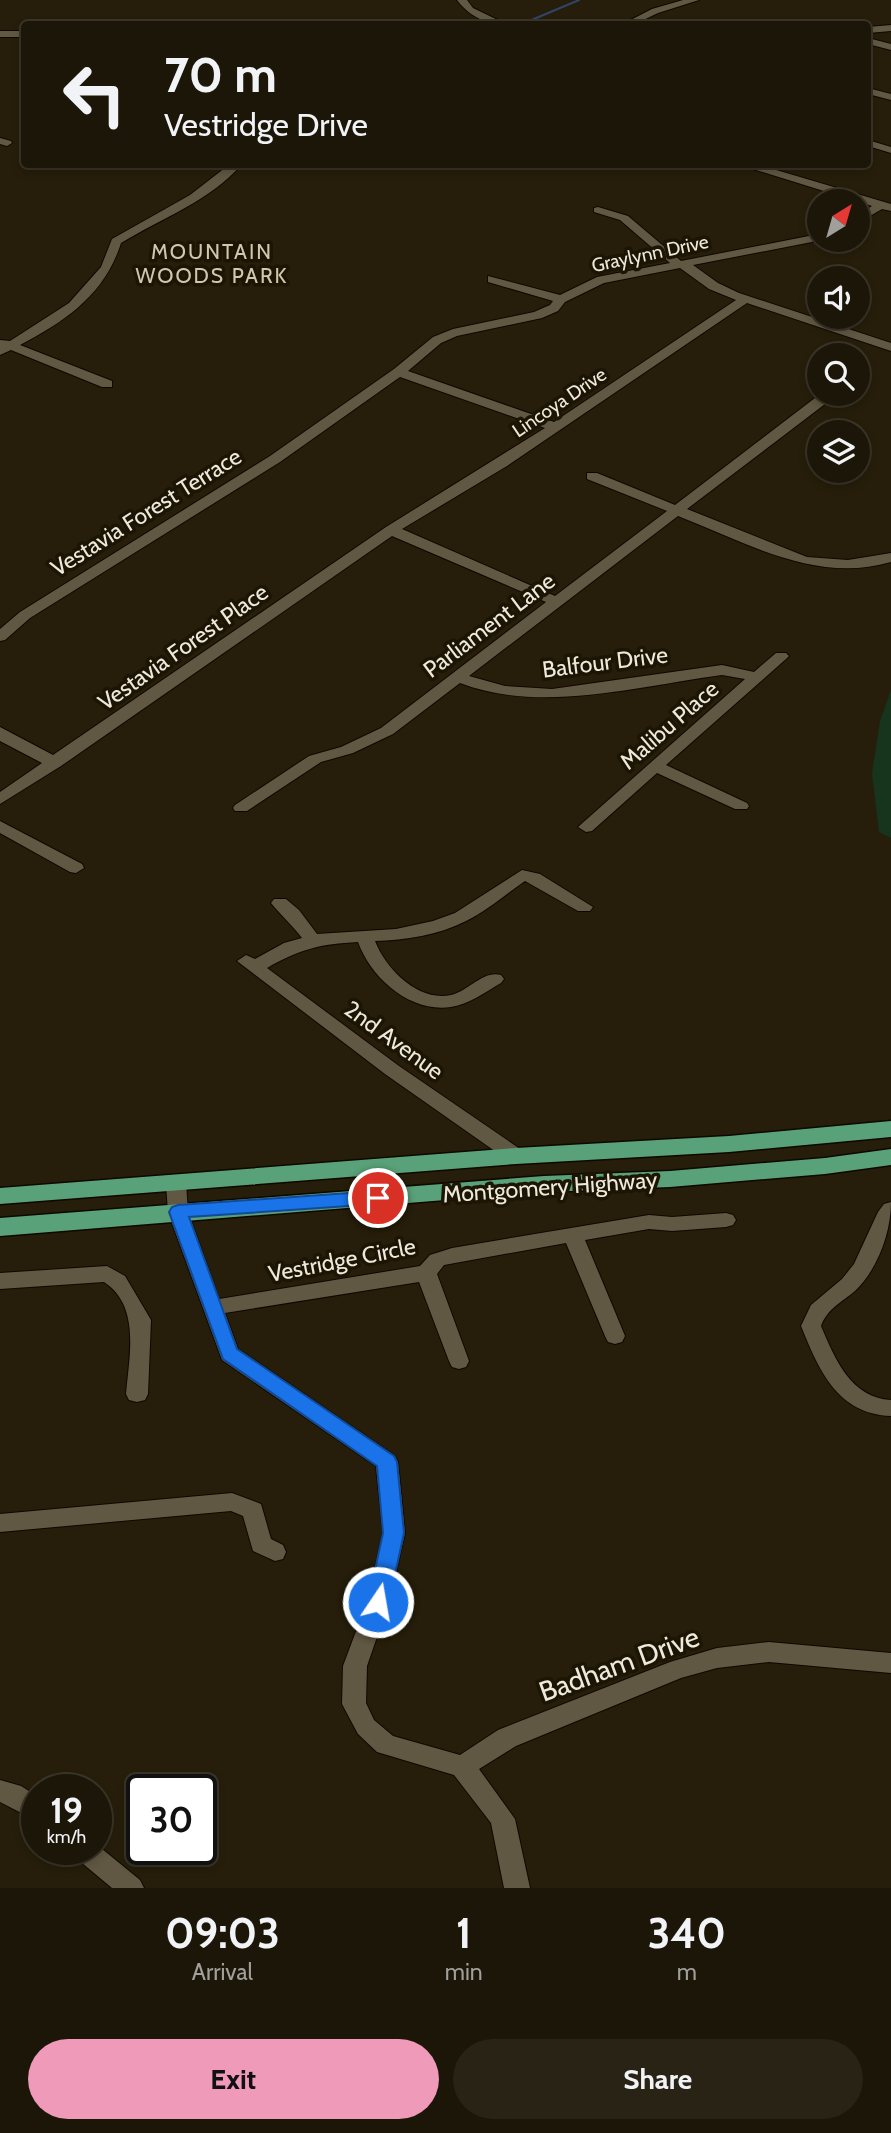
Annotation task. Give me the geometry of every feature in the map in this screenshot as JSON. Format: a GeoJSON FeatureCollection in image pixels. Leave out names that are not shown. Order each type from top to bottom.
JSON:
{"type":"FeatureCollection","features":[{"type":"Feature","properties":{"kind":"main road","name":"Montgomery Highway"},"geometry":{"type":"LineString","coordinates":[[0,1196],[516,1156],[729,1144],[891,1129]]}},
{"type":"Feature","properties":{"kind":"main road"},"geometry":{"type":"LineString","coordinates":[[516,1156],[524,1186]]}},
{"type":"Feature","properties":{"kind":"main road","name":"Montgomery Highway"},"geometry":{"type":"LineString","coordinates":[[0,1227],[524,1186],[670,1179],[825,1166],[891,1157]]}},
{"type":"Feature","properties":{"kind":"street"},"geometry":{"type":"LineString","coordinates":[[462,0],[470,10],[494,21]]}},
{"type":"Feature","properties":{"kind":"street"},"geometry":{"type":"LineString","coordinates":[[634,21],[655,11],[694,0]]}},
{"type":"Feature","properties":{"kind":"street"},"geometry":{"type":"LineString","coordinates":[[871,30],[891,28]]}},
{"type":"Feature","properties":{"kind":"street"},"geometry":{"type":"LineString","coordinates":[[0,34],[21,34]]}},
{"type":"Feature","properties":{"kind":"street"},"geometry":{"type":"LineString","coordinates":[[871,42],[891,47]]}},
{"type":"Feature","properties":{"kind":"street"},"geometry":{"type":"LineString","coordinates":[[871,91],[891,97]]}},
{"type":"Feature","properties":{"kind":"street"},"geometry":{"type":"LineString","coordinates":[[871,145],[891,150]]}},
{"type":"Feature","properties":{"kind":"street"},"geometry":{"type":"LineString","coordinates":[[3,346],[55,320],[82,299],[107,267],[116,241],[196,198],[232,168]]}},
{"type":"Feature","properties":{"kind":"street"},"geometry":{"type":"LineString","coordinates":[[756,168],[886,206]]}},
{"type":"Feature","properties":{"kind":"street"},"geometry":{"type":"LineString","coordinates":[[870,214],[886,206]]}},
{"type":"Feature","properties":{"kind":"street"},"geometry":{"type":"LineString","coordinates":[[598,210],[624,218],[677,263],[687,265],[703,279],[744,300],[756,301],[891,347]]}},
{"type":"Feature","properties":{"kind":"street","name":"Graylynn Drive"},"geometry":{"type":"LineString","coordinates":[[319,428],[399,372],[437,340],[453,333],[538,315],[554,307],[561,299],[601,280],[807,239]]}},
{"type":"Feature","properties":{"kind":"street"},"geometry":{"type":"LineString","coordinates":[[492,279],[561,299]]}},
{"type":"Feature","properties":{"kind":"street","name":"Lincoya Drive"},"geometry":{"type":"LineString","coordinates":[[391,530],[502,463],[744,300]]}},
{"type":"Feature","properties":{"kind":"street"},"geometry":{"type":"LineString","coordinates":[[3,346],[107,384]]}},
{"type":"Feature","properties":{"kind":"street"},"geometry":{"type":"LineString","coordinates":[[399,372],[555,428]]}},
{"type":"Feature","properties":{"kind":"street","name":"Parliament Lane"},"geometry":{"type":"LineString","coordinates":[[241,808],[315,759],[347,751],[387,731],[814,406]]}},
{"type":"Feature","properties":{"kind":"street","name":"Vestavia Forest Terrace"},"geometry":{"type":"LineString","coordinates":[[0,637],[24,615],[275,459],[319,428]]}},
{"type":"Feature","properties":{"kind":"street"},"geometry":{"type":"LineString","coordinates":[[592,476],[804,561],[855,565],[891,557]]}},
{"type":"Feature","properties":{"kind":"street"},"geometry":{"type":"LineString","coordinates":[[391,530],[558,602]]}},
{"type":"Feature","properties":{"kind":"street","name":"Vestavia Forest Place"},"geometry":{"type":"LineString","coordinates":[[0,799],[391,530]]}},
{"type":"Feature","properties":{"kind":"street","name":"Malibu Place"},"geometry":{"type":"LineString","coordinates":[[586,827],[781,656]]}},
{"type":"Feature","properties":{"kind":"street","name":"Balfour Drive"},"geometry":{"type":"LineString","coordinates":[[459,677],[485,688],[525,695],[552,694],[722,670],[758,677]]}},
{"type":"Feature","properties":{"kind":"street"},"geometry":{"type":"LineString","coordinates":[[0,732],[55,762]]}},
{"type":"Feature","properties":{"kind":"street"},"geometry":{"type":"LineString","coordinates":[[655,766],[741,806]]}},
{"type":"Feature","properties":{"kind":"street"},"geometry":{"type":"LineString","coordinates":[[0,826],[76,868]]}},
{"type":"Feature","properties":{"kind":"street"},"geometry":{"type":"LineString","coordinates":[[280,903],[293,914],[313,941],[365,938],[423,929],[461,917],[522,875],[534,878],[584,907]]}},
{"type":"Feature","properties":{"kind":"street"},"geometry":{"type":"LineString","coordinates":[[365,938],[373,958],[392,979],[411,993],[426,999],[451,1002],[495,979]]}},
{"type":"Feature","properties":{"kind":"street","name":"2nd Avenue"},"geometry":{"type":"LineString","coordinates":[[313,941],[290,947],[250,964],[393,1070],[516,1156]]}},
{"type":"Feature","properties":{"kind":"street"},"geometry":{"type":"LineString","coordinates":[[176,1183],[178,1212],[229,1353],[387,1462],[394,1533],[378,1602],[355,1666],[354,1704],[366,1727],[386,1744],[462,1767],[503,1819],[516,1888]]}},
{"type":"Feature","properties":{"kind":"street"},"geometry":{"type":"LineString","coordinates":[[891,1209],[878,1224],[869,1257],[862,1268],[854,1279],[814,1314],[811,1326],[844,1387],[859,1401],[878,1408],[891,1408]]}},
{"type":"Feature","properties":{"kind":"street","name":"Vestridge Circle"},"geometry":{"type":"LineString","coordinates":[[211,1308],[426,1273],[436,1260],[452,1255],[649,1222],[672,1224],[726,1220]]}},
{"type":"Feature","properties":{"kind":"street"},"geometry":{"type":"LineString","coordinates":[[573,1236],[615,1336]]}},
{"type":"Feature","properties":{"kind":"street"},"geometry":{"type":"LineString","coordinates":[[426,1273],[459,1362]]}},
{"type":"Feature","properties":{"kind":"street"},"geometry":{"type":"LineString","coordinates":[[0,1281],[107,1274],[118,1281],[141,1320],[137,1394]]}},
{"type":"Feature","properties":{"kind":"street"},"geometry":{"type":"LineString","coordinates":[[0,1523],[232,1502],[253,1510],[261,1544],[275,1552]]}},
{"type":"Feature","properties":{"kind":"street","name":"Badham Drive"},"geometry":{"type":"LineString","coordinates":[[462,1767],[507,1738],[678,1669],[717,1658],[769,1652],[891,1663]]}},
{"type":"Feature","properties":{"kind":"street"},"geometry":{"type":"LineString","coordinates":[[0,1791],[21,1800]]}},
{"type":"Feature","properties":{"kind":"street"},"geometry":{"type":"LineString","coordinates":[[103,1865],[131,1888]]}},
{"type":"Feature","properties":{"kind":"green space"},"geometry":{"type":"Polygon","coordinates":[[[891,690],[891,838],[879,832],[872,773],[880,721],[891,690]]]}},
{"type":"Feature","properties":{"kind":"waterway"},"geometry":{"type":"LineString","coordinates":[[529,21],[579,0]]}},
{"type":"Feature","properties":{"kind":"district","name":"MOUNTAIN WOODS PARK"},"geometry":{"type":"Point","coordinates":[212,264]}},
{"type":"Feature","properties":{"kind":"route"},"geometry":{"type":"LineString","coordinates":[[378,1198],[178,1212],[229,1353],[387,1462],[394,1533],[378,1602]]}}]}
